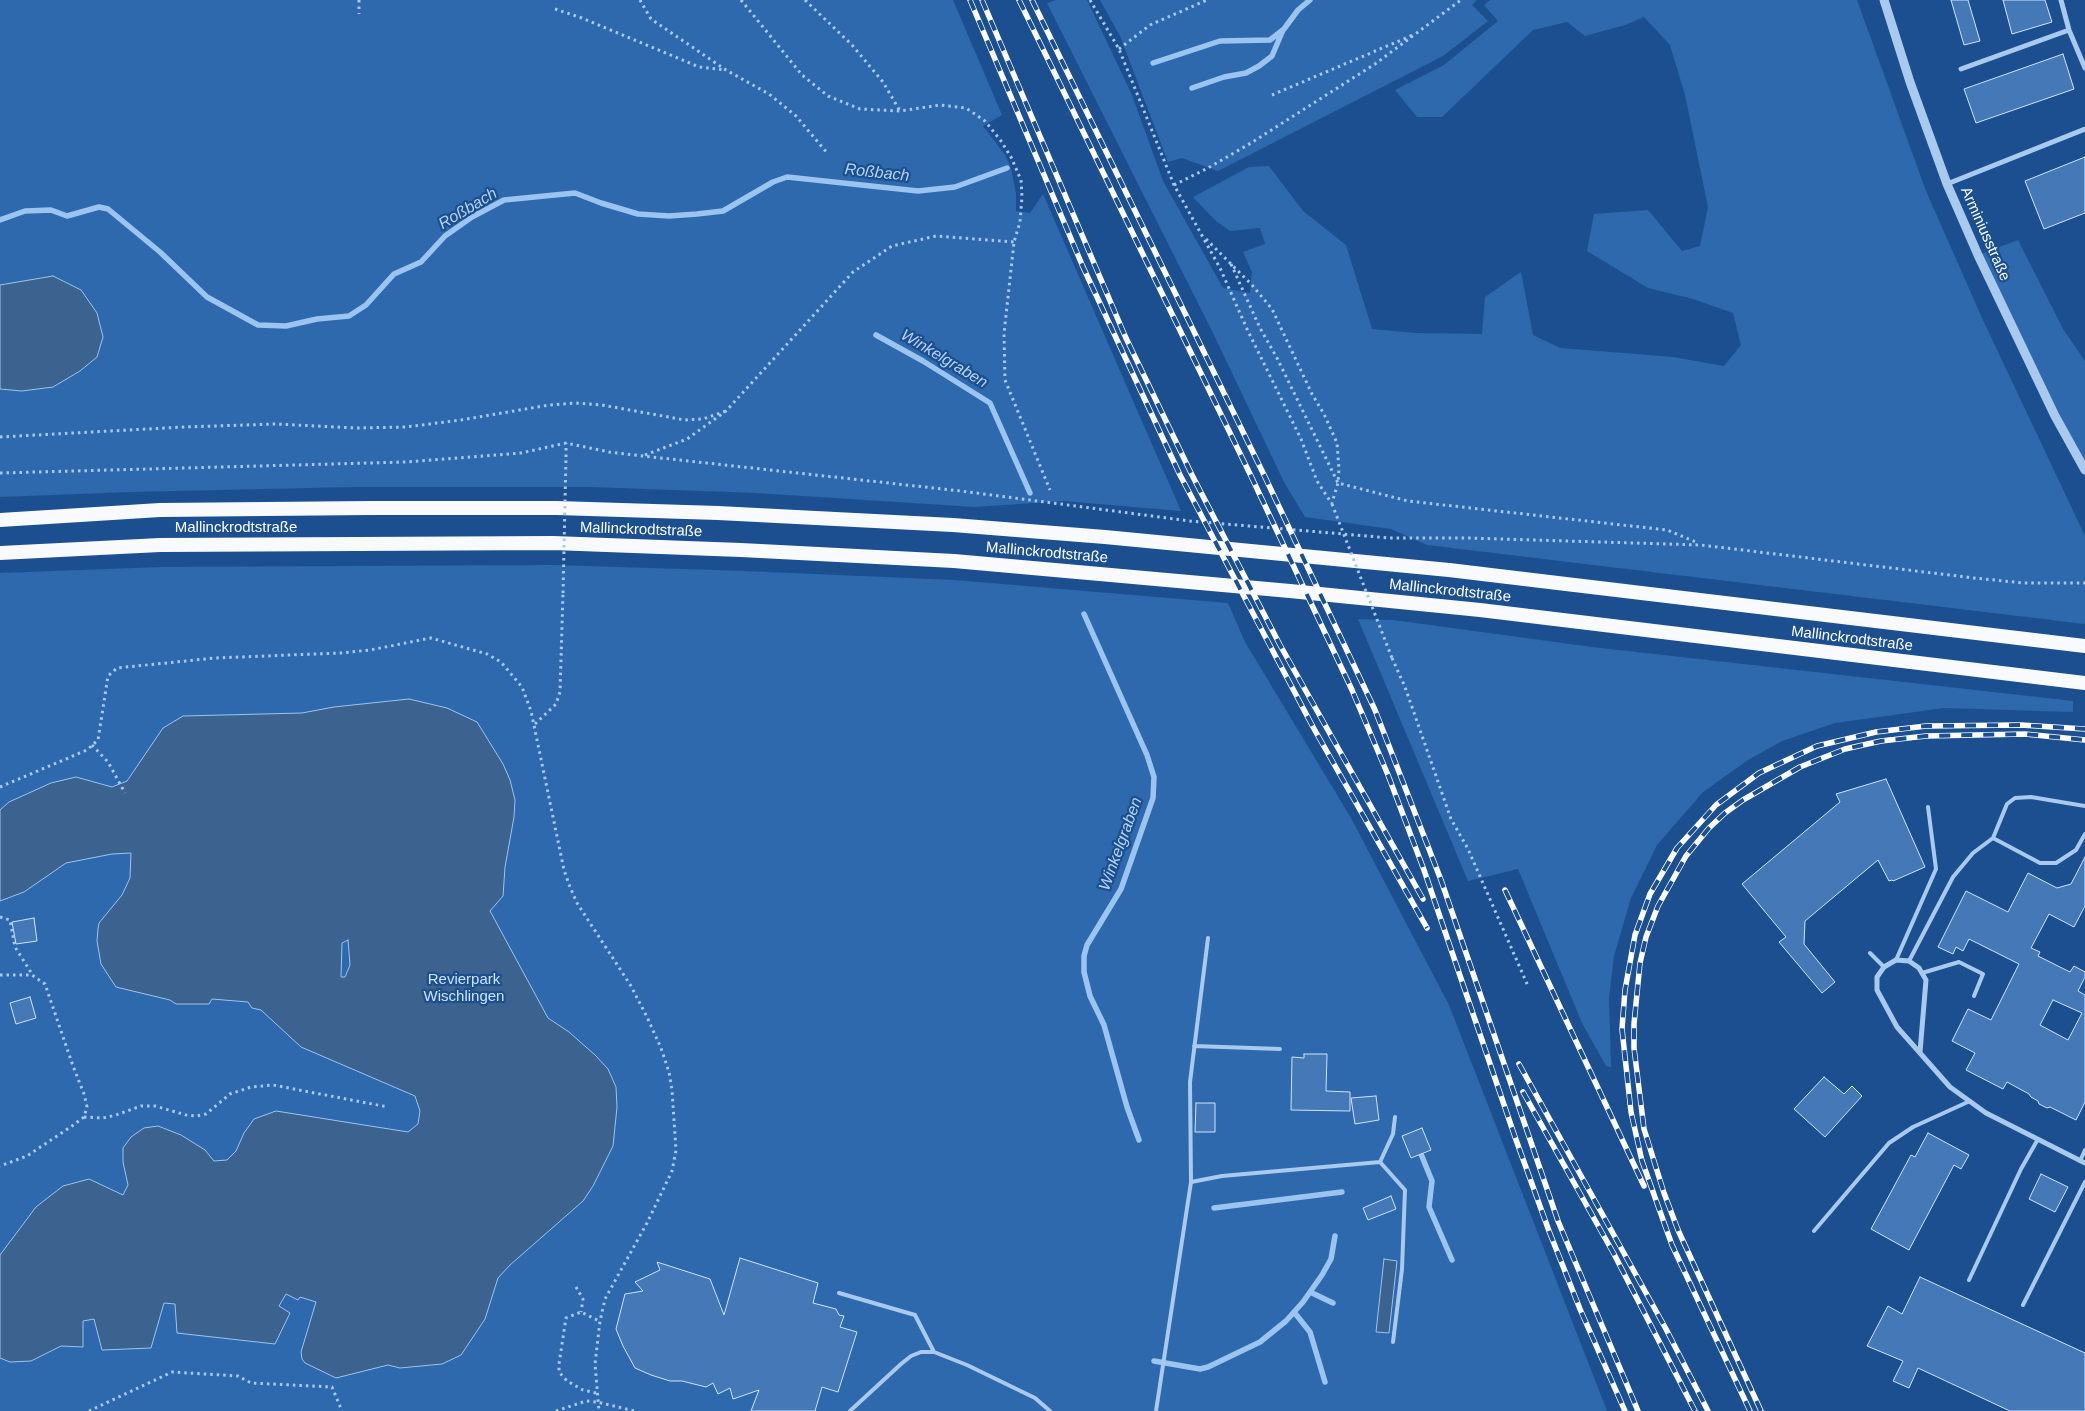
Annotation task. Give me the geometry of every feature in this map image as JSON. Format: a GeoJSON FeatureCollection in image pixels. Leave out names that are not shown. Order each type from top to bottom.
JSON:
{"type":"FeatureCollection","features":[{"type":"Feature","properties":{"kind":"highway","name":"Mallinckrodtstraße"},"geometry":{"type":"LineString","coordinates":[[0,520],[160,510],[557,508],[718,513],[953,525],[1448,570],[2085,646]]}},
{"type":"Feature","properties":{"kind":"highway","name":"Mallinckrodtstraße"},"geometry":{"type":"LineString","coordinates":[[0,553],[160,545],[553,543],[954,561],[1480,610],[2085,683]]}},
{"type":"Feature","properties":{"kind":"street","name":"Arminiusstraße"},"geometry":{"type":"LineString","coordinates":[[1884,0],[1910,82],[1947,184],[1978,255],[2055,416],[2085,470]]}},
{"type":"Feature","properties":{"kind":"street"},"geometry":{"type":"LineString","coordinates":[[2061,0],[2069,30],[2085,68]]}},
{"type":"Feature","properties":{"kind":"street"},"geometry":{"type":"LineString","coordinates":[[1961,69],[2069,30]]}},
{"type":"Feature","properties":{"kind":"street"},"geometry":{"type":"LineString","coordinates":[[1947,184],[2085,129]]}},
{"type":"Feature","properties":{"kind":"street"},"geometry":{"type":"LineString","coordinates":[[1920,1052],[1926,980],[1919,968],[1908,961],[1896,960],[1884,967],[1877,977],[1877,990],[1897,1027],[1950,1087],[1986,1113],[2082,1162]]}},
{"type":"Feature","properties":{"kind":"lane"},"geometry":{"type":"LineString","coordinates":[[1908,961],[1953,877],[1973,853],[1993,838],[2007,804],[2015,798],[2031,797],[2085,806]]}},
{"type":"Feature","properties":{"kind":"lane"},"geometry":{"type":"LineString","coordinates":[[1896,960],[1936,870],[1928,807]]}},
{"type":"Feature","properties":{"kind":"lane"},"geometry":{"type":"LineString","coordinates":[[1993,838],[2040,863],[2056,863],[2076,850],[2085,834]]}},
{"type":"Feature","properties":{"kind":"lane"},"geometry":{"type":"LineString","coordinates":[[1156,1411],[1191,1182],[1189,1140],[1190,1082],[1208,938]]}},
{"type":"Feature","properties":{"kind":"lane"},"geometry":{"type":"LineString","coordinates":[[1870,953],[1884,967]]}},
{"type":"Feature","properties":{"kind":"lane"},"geometry":{"type":"LineString","coordinates":[[1922,973],[1959,962],[1983,974],[1974,996]]}},
{"type":"Feature","properties":{"kind":"lane"},"geometry":{"type":"LineString","coordinates":[[1194,1046],[1280,1049]]}},
{"type":"Feature","properties":{"kind":"lane"},"geometry":{"type":"LineString","coordinates":[[1814,1231],[1889,1143],[1904,1131],[1970,1101]]}},
{"type":"Feature","properties":{"kind":"lane"},"geometry":{"type":"LineString","coordinates":[[1380,1162],[1394,1134],[1395,1117]]}},
{"type":"Feature","properties":{"kind":"lane"},"geometry":{"type":"LineString","coordinates":[[1970,1280],[2021,1169],[2038,1139]]}},
{"type":"Feature","properties":{"kind":"lane"},"geometry":{"type":"LineString","coordinates":[[2082,1162],[2085,1150]]}},
{"type":"Feature","properties":{"kind":"lane"},"geometry":{"type":"LineString","coordinates":[[1191,1182],[1222,1176],[1380,1162]]}},
{"type":"Feature","properties":{"kind":"lane"},"geometry":{"type":"LineString","coordinates":[[1380,1162],[1405,1190],[1402,1268],[1393,1342]]}},
{"type":"Feature","properties":{"kind":"lane"},"geometry":{"type":"LineString","coordinates":[[2023,1305],[2085,1182]]}},
{"type":"Feature","properties":{"kind":"lane"},"geometry":{"type":"LineString","coordinates":[[839,1293],[916,1315],[934,1352]]}},
{"type":"Feature","properties":{"kind":"lane"},"geometry":{"type":"LineString","coordinates":[[850,1411],[911,1356],[921,1352],[934,1352],[967,1365],[1036,1398],[1050,1411]]}},
{"type":"Feature","properties":{"kind":"path"},"geometry":{"type":"LineString","coordinates":[[359,0],[359,14]]}},
{"type":"Feature","properties":{"kind":"path"},"geometry":{"type":"LineString","coordinates":[[640,0],[651,19],[726,70],[769,94],[796,116],[828,154]]}},
{"type":"Feature","properties":{"kind":"path"},"geometry":{"type":"LineString","coordinates":[[741,0],[802,75],[828,96],[860,109],[900,111],[940,105],[954,105],[966,108],[985,121],[1011,157],[1021,180],[1022,197],[1020,222],[1014,242],[1004,334],[1006,380],[1050,490]]}},
{"type":"Feature","properties":{"kind":"path"},"geometry":{"type":"LineString","coordinates":[[805,0],[852,45],[883,82],[900,111]]}},
{"type":"Feature","properties":{"kind":"path"},"geometry":{"type":"LineString","coordinates":[[1090,0],[1119,49],[1174,185],[1220,268],[1247,329],[1301,439],[1317,481],[1332,504],[1405,687],[1451,819],[1468,849],[1528,986]]}},
{"type":"Feature","properties":{"kind":"path"},"geometry":{"type":"LineString","coordinates":[[1119,49],[1150,25],[1206,0]]}},
{"type":"Feature","properties":{"kind":"path"},"geometry":{"type":"LineString","coordinates":[[1174,185],[1251,143],[1375,64],[1461,0]]}},
{"type":"Feature","properties":{"kind":"path"},"geometry":{"type":"LineString","coordinates":[[555,9],[582,18],[699,67],[726,70]]}},
{"type":"Feature","properties":{"kind":"path"},"geometry":{"type":"LineString","coordinates":[[1272,95],[1418,33]]}},
{"type":"Feature","properties":{"kind":"path"},"geometry":{"type":"LineString","coordinates":[[643,456],[687,439],[726,411],[853,272],[892,246],[936,236],[1014,242]]}},
{"type":"Feature","properties":{"kind":"path"},"geometry":{"type":"LineString","coordinates":[[1202,236],[1252,285],[1272,309],[1337,443],[1338,483],[1332,504]]}},
{"type":"Feature","properties":{"kind":"path"},"geometry":{"type":"LineString","coordinates":[[1231,264],[1260,328],[1277,358],[1338,483],[1408,501],[1667,530],[1701,545]]}},
{"type":"Feature","properties":{"kind":"path"},"geometry":{"type":"LineString","coordinates":[[0,437],[276,424],[356,428],[406,427],[549,405],[575,403],[602,405],[684,420],[703,419],[726,411]]}},
{"type":"Feature","properties":{"kind":"path"},"geometry":{"type":"LineString","coordinates":[[534,724],[556,704],[560,692],[566,443]]}},
{"type":"Feature","properties":{"kind":"path"},"geometry":{"type":"LineString","coordinates":[[0,474],[406,462],[521,453],[566,443],[609,452],[961,491],[1190,521],[1390,538],[1467,538],[1701,545],[1974,578],[2024,582],[2085,583]]}},
{"type":"Feature","properties":{"kind":"path"},"geometry":{"type":"LineString","coordinates":[[0,787],[86,750],[98,740],[108,676],[118,668],[214,658],[341,653],[370,650],[431,638],[487,654],[502,662],[522,687],[534,724],[564,870],[570,887],[577,903],[631,986],[647,1017],[661,1048],[669,1072],[672,1090],[676,1150],[672,1170],[656,1206],[605,1299],[600,1321],[595,1364],[599,1411]]}},
{"type":"Feature","properties":{"kind":"path"},"geometry":{"type":"LineString","coordinates":[[92,744],[108,762],[124,793]]}},
{"type":"Feature","properties":{"kind":"path"},"geometry":{"type":"LineString","coordinates":[[0,917],[10,920],[14,947],[32,975],[45,984],[84,1094],[87,1107],[84,1117]]}},
{"type":"Feature","properties":{"kind":"path"},"geometry":{"type":"LineString","coordinates":[[0,975],[32,975]]}},
{"type":"Feature","properties":{"kind":"path"},"geometry":{"type":"LineString","coordinates":[[0,1166],[27,1156],[84,1117],[103,1118],[141,1106],[155,1106],[186,1115],[206,1114],[230,1094],[251,1087],[273,1085],[388,1107]]}},
{"type":"Feature","properties":{"kind":"path"},"geometry":{"type":"LineString","coordinates":[[576,1287],[583,1299],[581,1312]]}},
{"type":"Feature","properties":{"kind":"path"},"geometry":{"type":"LineString","coordinates":[[596,1393],[584,1390],[567,1381],[559,1372],[559,1364],[566,1318],[581,1312],[600,1321]]}},
{"type":"Feature","properties":{"kind":"path"},"geometry":{"type":"LineString","coordinates":[[89,1411],[172,1372],[238,1376],[251,1383],[332,1387],[342,1411]]}},
{"type":"Feature","properties":{"kind":"path"},"geometry":{"type":"LineString","coordinates":[[556,1411],[586,1401],[635,1411]]}},
{"type":"Feature","properties":{"kind":"path"},"geometry":{"type":"LineString","coordinates":[[613,1405],[615,1411]]}},
{"type":"Feature","properties":{"kind":"green space"},"geometry":{"type":"Polygon","coordinates":[[[0,0],[953,0],[1002,115],[983,126],[1005,155],[1011,168],[1016,194],[1016,211],[1030,213],[1043,194],[1181,511],[1064,501],[975,507],[756,493],[591,487],[353,487],[0,497],[0,389],[22,391],[53,387],[80,371],[97,313],[81,290],[53,276],[0,285],[0,0]]]}},
{"type":"Feature","properties":{"kind":"green space"},"geometry":{"type":"Polygon","coordinates":[[[1056,0],[1087,0],[1132,95],[1163,181],[1223,288],[1250,293],[1252,272],[1243,252],[1265,244],[1260,228],[1230,231],[1216,221],[1193,197],[1249,167],[1269,166],[1303,211],[1346,245],[1372,329],[1415,333],[1482,334],[1485,297],[1521,272],[1533,335],[1560,348],[1673,357],[1724,366],[1741,345],[1733,313],[1693,299],[1648,288],[1587,251],[1594,214],[1648,210],[1682,251],[1700,246],[1708,207],[1685,95],[1670,45],[1644,17],[1625,25],[1585,36],[1567,22],[1533,30],[1442,117],[1417,117],[1395,90],[1444,65],[1498,21],[1484,5],[1490,0],[1857,0],[1926,191],[1982,318],[2085,536],[2085,624],[1427,545],[1391,529],[1305,517],[1284,482],[1213,333],[1047,3],[1056,0]]]}},
{"type":"Feature","properties":{"kind":"green space"},"geometry":{"type":"Polygon","coordinates":[[[1100,0],[1477,0],[1472,5],[1488,21],[1443,56],[1218,171],[1182,158],[1168,162],[1120,36],[1100,0]]]}},
{"type":"Feature","properties":{"kind":"green space"},"geometry":{"type":"Polygon","coordinates":[[[2018,240],[2063,329],[2085,361],[2085,470],[1978,255],[2018,240]]]}},
{"type":"Feature","properties":{"kind":"green space","name":"Revierpark Wischlingen"},"geometry":{"type":"Polygon","coordinates":[[[554,565],[954,580],[1228,603],[1245,642],[1351,818],[1449,1005],[1607,1411],[0,1411],[0,573],[162,567],[554,565]]]}},
{"type":"Feature","properties":{"kind":"green space"},"geometry":{"type":"Polygon","coordinates":[[[1358,619],[1393,620],[1592,647],[2073,701],[2073,712],[1944,708],[1835,723],[1782,741],[1748,760],[1703,792],[1657,845],[1631,898],[1614,956],[1609,998],[1611,1067],[1606,1066],[1582,1023],[1518,869],[1468,881],[1358,619]]]}},
{"type":"Feature","properties":{"kind":"shaded area"},"geometry":{"type":"Polygon","coordinates":[[[53,276],[81,290],[97,313],[103,337],[97,357],[80,371],[53,387],[22,391],[0,389],[0,285],[53,276]]]}},
{"type":"Feature","properties":{"kind":"shaded area"},"geometry":{"type":"Polygon","coordinates":[[[409,699],[447,708],[477,722],[503,764],[510,780],[515,800],[514,817],[505,867],[503,896],[490,911],[548,1018],[569,1032],[595,1055],[608,1069],[616,1087],[617,1107],[613,1146],[593,1186],[583,1201],[510,1265],[498,1278],[485,1319],[461,1355],[442,1364],[400,1368],[388,1365],[336,1378],[305,1363],[302,1359],[301,1352],[316,1302],[300,1297],[298,1300],[286,1294],[279,1306],[290,1313],[275,1344],[177,1333],[175,1304],[164,1303],[151,1348],[102,1350],[94,1319],[83,1321],[83,1347],[61,1346],[31,1361],[10,1362],[0,1358],[0,1255],[36,1207],[63,1186],[89,1179],[123,1195],[128,1185],[123,1162],[123,1148],[131,1137],[144,1128],[158,1126],[181,1135],[205,1150],[214,1161],[227,1160],[236,1151],[244,1133],[254,1119],[276,1111],[408,1132],[418,1124],[420,1111],[415,1096],[301,1047],[261,1010],[252,1008],[248,1002],[212,999],[209,1004],[176,1004],[170,1000],[116,987],[101,964],[97,941],[98,929],[99,923],[122,895],[130,878],[131,853],[112,854],[66,863],[24,892],[0,901],[0,810],[9,802],[51,783],[76,777],[112,787],[127,781],[163,728],[183,716],[302,713],[334,707],[409,699]],[[348,940],[342,943],[341,977],[345,977],[350,965],[348,940]]]}},
{"type":"Feature","properties":{"kind":"shaded area"},"geometry":{"type":"Polygon","coordinates":[[[1384,1259],[1397,1261],[1389,1333],[1376,1332],[1384,1259]]]}},
{"type":"Feature","properties":{"kind":"building"},"geometry":{"type":"Polygon","coordinates":[[[1951,0],[1968,0],[1980,41],[1964,45],[1951,0]]]}},
{"type":"Feature","properties":{"kind":"building"},"geometry":{"type":"Polygon","coordinates":[[[2003,0],[2045,0],[2052,22],[2012,34],[2003,0]]]}},
{"type":"Feature","properties":{"kind":"building"},"geometry":{"type":"Polygon","coordinates":[[[2063,54],[2074,89],[1976,123],[1964,89],[2063,54]]]}},
{"type":"Feature","properties":{"kind":"building"},"geometry":{"type":"Polygon","coordinates":[[[2085,157],[2085,213],[2044,229],[2025,181],[2085,157]]]}},
{"type":"Feature","properties":{"kind":"building"},"geometry":{"type":"Polygon","coordinates":[[[1886,779],[1925,867],[1889,881],[1878,860],[1805,921],[1804,944],[1835,982],[1822,993],[1779,942],[1786,937],[1742,884],[1840,802],[1836,794],[1886,779]]]}},
{"type":"Feature","properties":{"kind":"building"},"geometry":{"type":"Polygon","coordinates":[[[2085,857],[2085,906],[2074,927],[2049,914],[2031,948],[2040,952],[2038,956],[2070,972],[2074,966],[2085,972],[2085,977],[2078,991],[2085,995],[2085,1102],[2076,1120],[2050,1107],[2047,1108],[2039,1104],[2029,1094],[2007,1082],[2003,1089],[1966,1070],[1975,1053],[1952,1041],[1968,1009],[1991,1020],[2019,964],[1969,939],[1963,951],[1956,947],[1953,954],[1938,947],[1966,891],[2008,912],[2028,873],[2057,888],[2071,884],[2085,857]],[[2053,1000],[2040,1025],[2068,1040],[2082,1013],[2053,1000]]]}},
{"type":"Feature","properties":{"kind":"building"},"geometry":{"type":"Polygon","coordinates":[[[34,918],[37,941],[16,944],[12,922],[34,918]]]}},
{"type":"Feature","properties":{"kind":"building"},"geometry":{"type":"Polygon","coordinates":[[[30,997],[36,1018],[16,1024],[10,1003],[30,997]]]}},
{"type":"Feature","properties":{"kind":"building"},"geometry":{"type":"Polygon","coordinates":[[[1304,1054],[1327,1054],[1326,1091],[1350,1092],[1350,1111],[1291,1110],[1292,1057],[1304,1058],[1304,1054]]]}},
{"type":"Feature","properties":{"kind":"building"},"geometry":{"type":"Polygon","coordinates":[[[1824,1077],[1844,1094],[1852,1086],[1862,1096],[1825,1137],[1794,1109],[1824,1077]]]}},
{"type":"Feature","properties":{"kind":"building"},"geometry":{"type":"Polygon","coordinates":[[[1376,1096],[1379,1120],[1355,1124],[1351,1098],[1376,1096]]]}},
{"type":"Feature","properties":{"kind":"building"},"geometry":{"type":"Polygon","coordinates":[[[1196,1103],[1215,1103],[1215,1132],[1195,1132],[1196,1103]]]}},
{"type":"Feature","properties":{"kind":"building"},"geometry":{"type":"Polygon","coordinates":[[[1422,1128],[1431,1150],[1411,1158],[1402,1136],[1422,1128]]]}},
{"type":"Feature","properties":{"kind":"building"},"geometry":{"type":"Polygon","coordinates":[[[1928,1133],[1969,1155],[1961,1169],[1954,1165],[1909,1250],[1871,1229],[1911,1155],[1915,1157],[1928,1133]]]}},
{"type":"Feature","properties":{"kind":"building"},"geometry":{"type":"Polygon","coordinates":[[[2041,1174],[2068,1187],[2055,1212],[2029,1199],[2041,1174]]]}},
{"type":"Feature","properties":{"kind":"building"},"geometry":{"type":"Polygon","coordinates":[[[1391,1196],[1396,1209],[1368,1220],[1363,1208],[1391,1196]]]}},
{"type":"Feature","properties":{"kind":"building"},"geometry":{"type":"Polygon","coordinates":[[[740,1258],[818,1283],[813,1303],[836,1309],[839,1315],[844,1316],[840,1327],[857,1332],[838,1392],[822,1387],[815,1411],[751,1411],[759,1390],[733,1399],[730,1388],[718,1394],[713,1383],[706,1387],[682,1381],[670,1381],[651,1375],[635,1368],[623,1346],[616,1329],[625,1294],[643,1291],[635,1282],[660,1270],[657,1262],[710,1279],[724,1315],[740,1258]]]}},
{"type":"Feature","properties":{"kind":"building"},"geometry":{"type":"Polygon","coordinates":[[[1920,1277],[2085,1353],[2085,1411],[2010,1411],[1918,1368],[1909,1388],[1893,1381],[1903,1361],[1867,1346],[1888,1306],[1902,1314],[1920,1277]]]}},
{"type":"Feature","properties":{"kind":"waterway","name":"Roßbach"},"geometry":{"type":"LineString","coordinates":[[1153,63],[1220,41],[1270,40],[1284,29],[1298,10],[1310,0]]}},
{"type":"Feature","properties":{"kind":"waterway"},"geometry":{"type":"LineString","coordinates":[[1192,88],[1224,77],[1246,73],[1259,66],[1272,56],[1283,30]]}},
{"type":"Feature","properties":{"kind":"waterway","name":"Roßbach"},"geometry":{"type":"LineString","coordinates":[[0,220],[25,211],[51,210],[67,216],[99,207],[108,209],[160,252],[207,297],[258,325],[286,326],[317,319],[349,316],[366,305],[394,274],[421,262],[445,236],[472,217],[504,200],[575,193],[638,214],[669,216],[723,211],[773,182],[787,177],[918,191],[955,187],[1007,168]]}},
{"type":"Feature","properties":{"kind":"waterway","name":"Winkelgraben"},"geometry":{"type":"LineString","coordinates":[[876,335],[923,361],[990,403],[1030,493]]}},
{"type":"Feature","properties":{"kind":"waterway","name":"Winkelgraben"},"geometry":{"type":"LineString","coordinates":[[1084,614],[1147,755],[1154,777],[1153,798],[1121,889],[1087,945],[1084,956],[1084,972],[1090,996],[1104,1025],[1127,1107],[1139,1140]]}},
{"type":"Feature","properties":{"kind":"waterway"},"geometry":{"type":"LineString","coordinates":[[1421,1154],[1432,1181],[1429,1207],[1452,1260]]}},
{"type":"Feature","properties":{"kind":"waterway","name":"Winkelgraben"},"geometry":{"type":"LineString","coordinates":[[1214,1208],[1342,1192]]}},
{"type":"Feature","properties":{"kind":"waterway"},"geometry":{"type":"LineString","coordinates":[[1154,1361],[1200,1369],[1260,1342],[1286,1321],[1303,1302],[1331,1259],[1335,1236]]}},
{"type":"Feature","properties":{"kind":"waterway"},"geometry":{"type":"LineString","coordinates":[[1310,1292],[1333,1303]]}},
{"type":"Feature","properties":{"kind":"waterway"},"geometry":{"type":"LineString","coordinates":[[1294,1312],[1310,1332],[1325,1382]]}},
{"type":"Feature","properties":{"kind":"railway"},"geometry":{"type":"LineString","coordinates":[[970,0],[1083,267],[1180,475],[1313,727],[1427,928]]}},
{"type":"Feature","properties":{"kind":"railway"},"geometry":{"type":"LineString","coordinates":[[982,0],[1125,336],[1192,475],[1280,645],[1423,899]]}},
{"type":"Feature","properties":{"kind":"railway"},"geometry":{"type":"LineString","coordinates":[[1019,0],[1251,476],[1352,690],[1388,775],[1424,870],[1549,1231],[1580,1309],[1625,1411]]}},
{"type":"Feature","properties":{"kind":"railway"},"geometry":{"type":"LineString","coordinates":[[1032,0],[1265,477],[1375,710],[1441,880],[1558,1221],[1638,1411]]}},
{"type":"Feature","properties":{"kind":"railway"},"geometry":{"type":"LineString","coordinates":[[1750,1411],[1672,1245],[1642,1161],[1631,1112],[1622,1029],[1625,990],[1635,935],[1650,894],[1677,848],[1716,805],[1759,773],[1817,746],[1876,732],[1926,726],[2021,725],[2085,729]]}},
{"type":"Feature","properties":{"kind":"railway"},"geometry":{"type":"LineString","coordinates":[[1761,1411],[1678,1230],[1644,1129],[1634,1048],[1634,1024],[1640,963],[1646,937],[1658,906],[1686,856],[1709,828],[1725,813],[1743,800],[1800,767],[1845,749],[1881,741],[1926,736],[2025,734],[2085,740]]}},
{"type":"Feature","properties":{"kind":"railway"},"geometry":{"type":"LineString","coordinates":[[1505,890],[1644,1186]]}},
{"type":"Feature","properties":{"kind":"railway"},"geometry":{"type":"LineString","coordinates":[[1519,1064],[1666,1329],[1708,1411]]}},
{"type":"Feature","properties":{"kind":"railway"},"geometry":{"type":"LineString","coordinates":[[1523,1092],[1614,1254],[1695,1411]]}}]}
